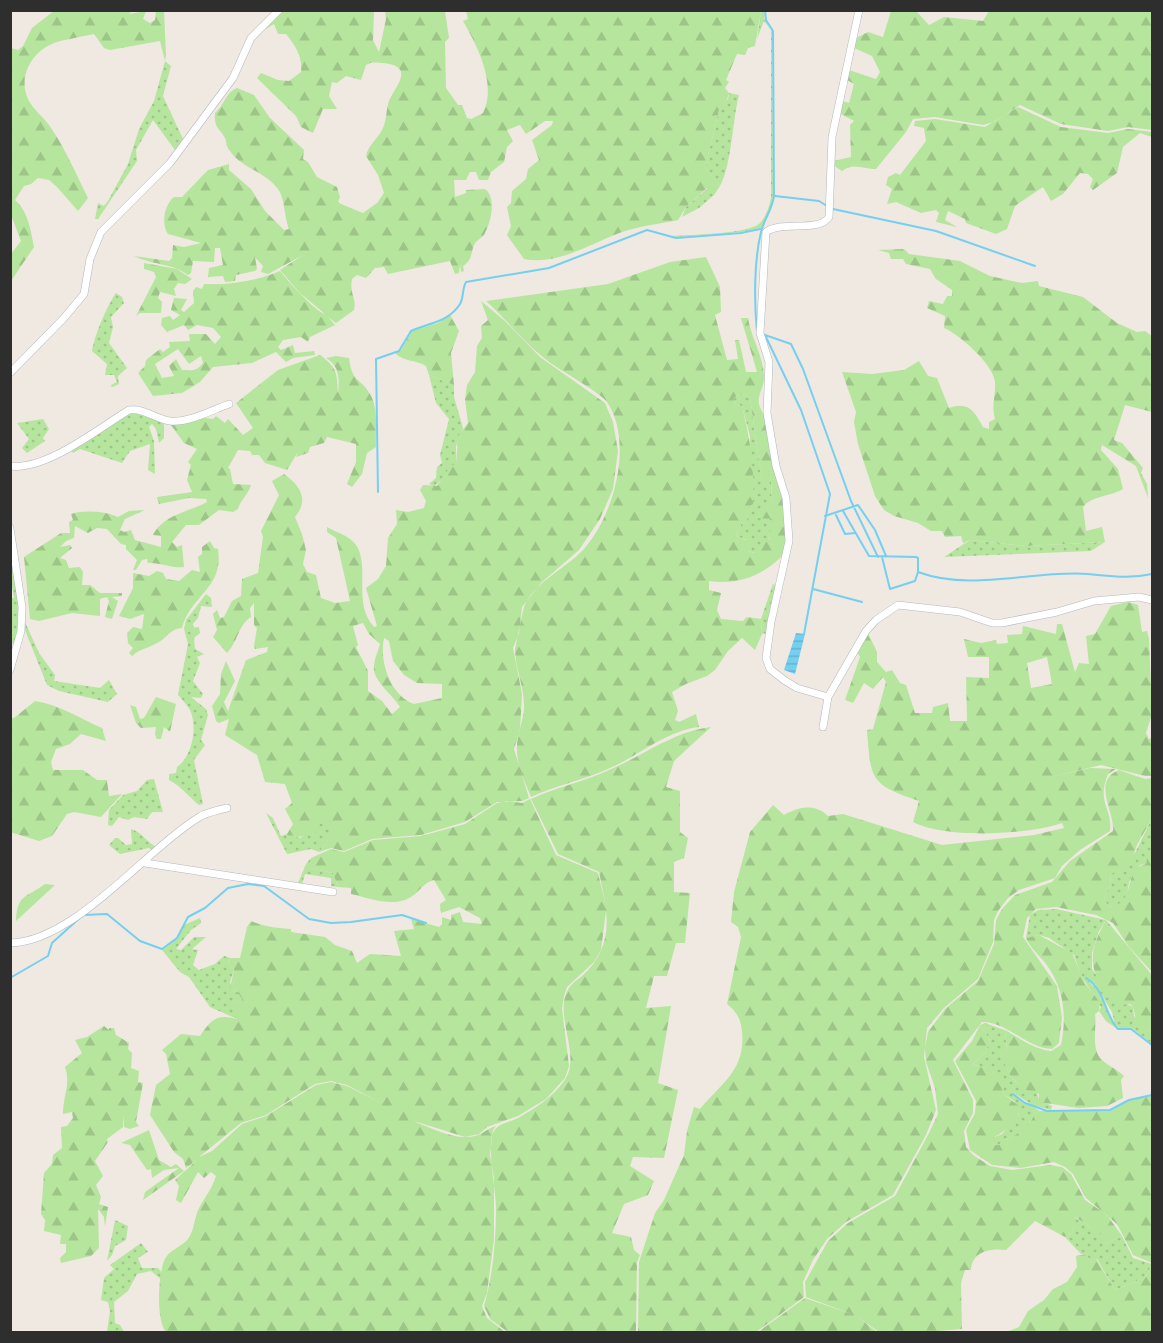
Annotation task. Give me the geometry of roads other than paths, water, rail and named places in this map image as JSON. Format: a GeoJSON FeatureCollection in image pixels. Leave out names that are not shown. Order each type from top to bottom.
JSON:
{"type":"FeatureCollection","features":[{"type":"Feature","properties":{"kind":"street"},"geometry":{"type":"LineString","coordinates":[[10,373],[64,318],[84,294],[90,259],[101,232],[170,163],[233,78],[251,38],[279,10]]}},
{"type":"Feature","properties":{"kind":"street"},"geometry":{"type":"LineString","coordinates":[[828,697],[797,688],[784,680],[770,669],[766,658],[771,622],[788,558],[789,530],[786,498],[776,466],[767,413],[769,362],[760,333],[760,300],[766,232],[780,226],[822,223],[829,217],[832,137],[859,10]]}},
{"type":"Feature","properties":{"kind":"street"},"geometry":{"type":"LineString","coordinates":[[10,466],[22,467],[40,463],[129,410],[137,409],[170,421],[180,421],[229,404]]}},
{"type":"Feature","properties":{"kind":"street"},"geometry":{"type":"LineString","coordinates":[[10,528],[22,607],[21,631],[10,670]]}},
{"type":"Feature","properties":{"kind":"street"},"geometry":{"type":"LineString","coordinates":[[823,727],[828,697],[866,631],[876,620],[898,605],[960,612],[1002,623],[1057,612],[1094,601],[1139,597],[1152,600]]}},
{"type":"Feature","properties":{"kind":"street"},"geometry":{"type":"LineString","coordinates":[[10,943],[29,941],[59,928],[145,863],[195,820],[204,814],[227,808]]}},
{"type":"Feature","properties":{"kind":"street"},"geometry":{"type":"LineString","coordinates":[[145,863],[333,892]]}},
{"type":"Feature","properties":{"kind":"water"},"geometry":{"type":"Polygon","coordinates":[[[796,633],[805,634],[795,674],[784,670],[796,633]]]}},
{"type":"Feature","properties":{"kind":"waterway"},"geometry":{"type":"LineString","coordinates":[[757,332],[755,294],[757,255],[762,227],[774,196],[773,31],[766,20],[765,10]]}},
{"type":"Feature","properties":{"kind":"waterway"},"geometry":{"type":"LineString","coordinates":[[775,196],[819,201],[827,206]]}},
{"type":"Feature","properties":{"kind":"waterway"},"geometry":{"type":"LineString","coordinates":[[833,209],[936,231],[1035,266]]}},
{"type":"Feature","properties":{"kind":"waterway"},"geometry":{"type":"LineString","coordinates":[[378,492],[376,359],[399,351],[411,331],[450,315],[460,304],[466,282],[549,268],[647,230],[676,238],[741,233],[760,229]]}},
{"type":"Feature","properties":{"kind":"waterway"},"geometry":{"type":"LineString","coordinates":[[762,334],[791,344],[803,369],[851,501],[878,557]]}},
{"type":"Feature","properties":{"kind":"waterway"},"geometry":{"type":"LineString","coordinates":[[765,335],[801,410],[830,494],[804,634]]}},
{"type":"Feature","properties":{"kind":"waterway"},"geometry":{"type":"LineString","coordinates":[[825,516],[858,505],[875,530],[886,556]]}},
{"type":"Feature","properties":{"kind":"waterway"},"geometry":{"type":"LineString","coordinates":[[843,511],[869,556],[916,557],[918,558],[918,572],[939,578],[981,580],[1067,574],[1128,577],[1152,574]]}},
{"type":"Feature","properties":{"kind":"waterway"},"geometry":{"type":"LineString","coordinates":[[836,515],[845,534],[855,533]]}},
{"type":"Feature","properties":{"kind":"waterway"},"geometry":{"type":"LineString","coordinates":[[882,557],[890,589],[915,581],[918,572]]}},
{"type":"Feature","properties":{"kind":"waterway"},"geometry":{"type":"LineString","coordinates":[[813,589],[862,602]]}},
{"type":"Feature","properties":{"kind":"waterway"},"geometry":{"type":"LineString","coordinates":[[10,978],[48,956],[52,943],[83,915],[107,914],[140,941],[162,949],[177,938],[188,917],[205,908],[228,888],[248,884],[264,886],[309,919],[331,923],[402,915],[426,923]]}},
{"type":"Feature","properties":{"kind":"waterway"},"geometry":{"type":"LineString","coordinates":[[1086,978],[1097,989],[1118,1029],[1131,1029],[1152,1045]]}},
{"type":"Feature","properties":{"kind":"waterway"},"geometry":{"type":"LineString","coordinates":[[1013,1094],[1025,1103],[1047,1111],[1110,1110],[1129,1100],[1152,1095]]}}]}
